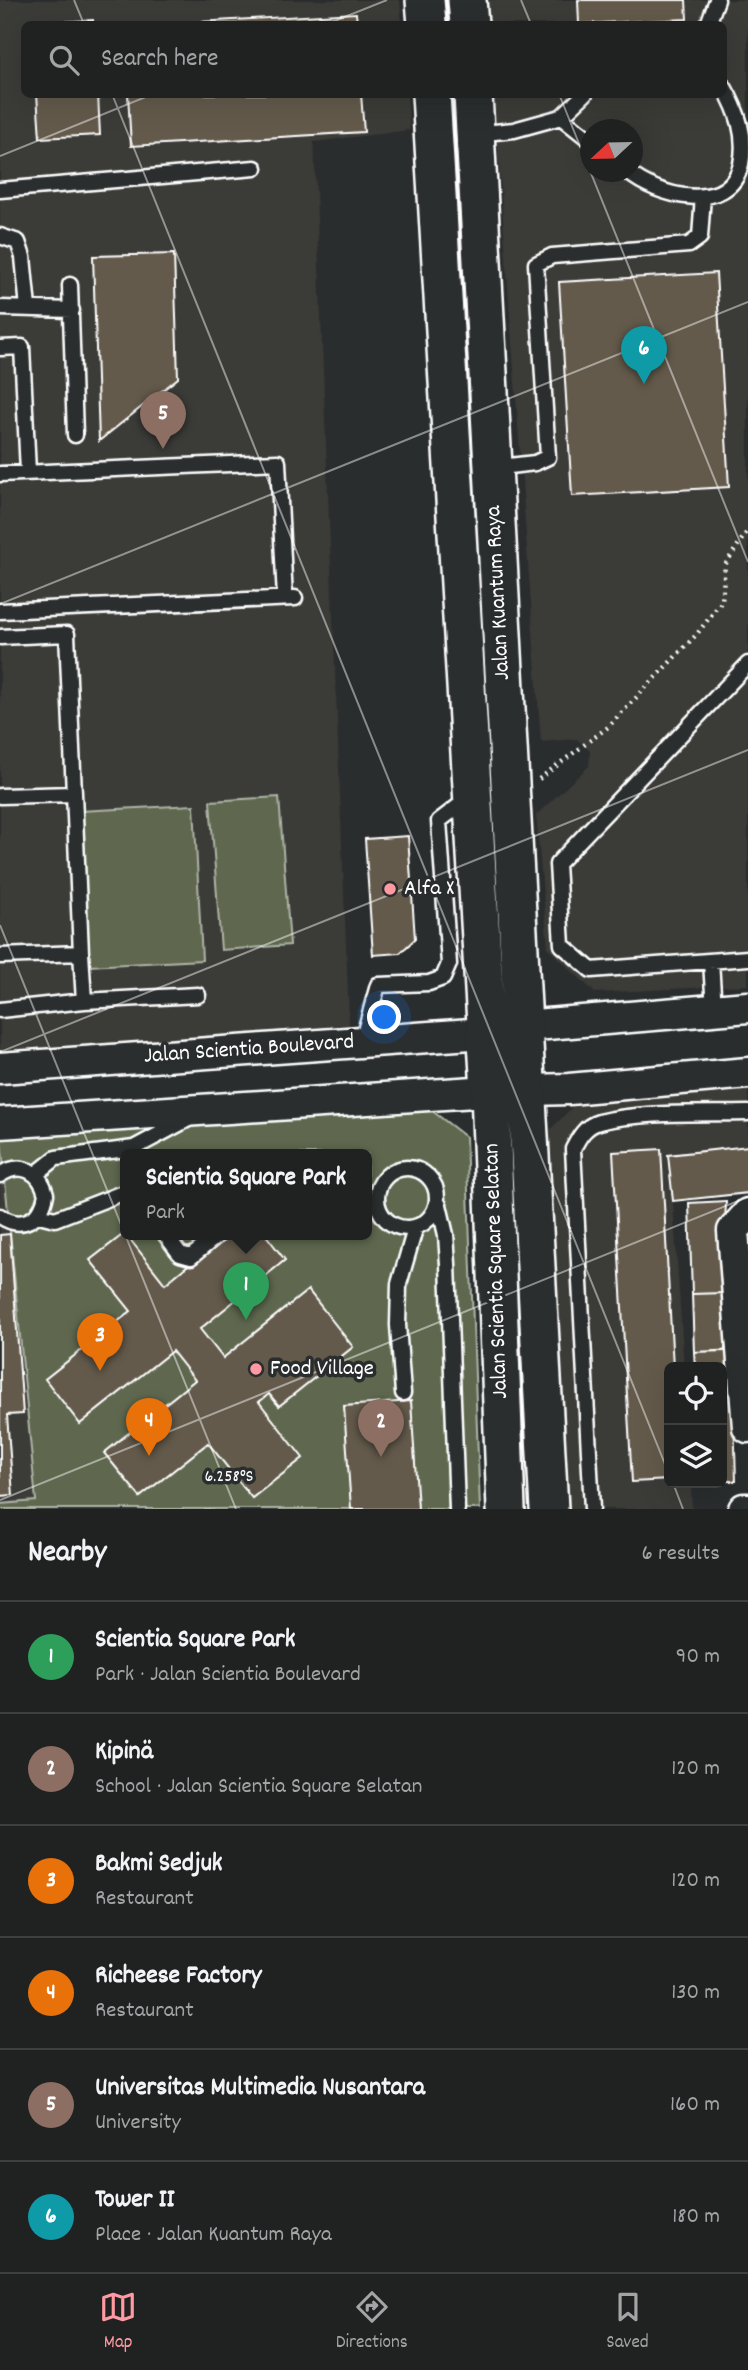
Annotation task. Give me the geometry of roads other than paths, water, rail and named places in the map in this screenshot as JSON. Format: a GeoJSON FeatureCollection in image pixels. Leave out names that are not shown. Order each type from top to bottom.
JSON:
{"type":"FeatureCollection","features":[{"type":"Feature","properties":{"kind":"street"},"geometry":{"type":"LineString","coordinates":[[425,0],[427,21]]}},
{"type":"Feature","properties":{"kind":"street"},"geometry":{"type":"LineString","coordinates":[[467,0],[469,21]]}},
{"type":"Feature","properties":{"kind":"street","name":"Jalan Kuantum Raya"},"geometry":{"type":"LineString","coordinates":[[431,98],[485,1033]]}},
{"type":"Feature","properties":{"kind":"street","name":"Jalan Kuantum Raya"},"geometry":{"type":"LineString","coordinates":[[472,98],[527,1092]]}},
{"type":"Feature","properties":{"kind":"street","name":"Jalan Scientia Boulevard"},"geometry":{"type":"LineString","coordinates":[[0,1068],[485,1033],[523,1026],[748,1007]]}},
{"type":"Feature","properties":{"kind":"street","name":"Jalan Scientia Square Selatan"},"geometry":{"type":"LineString","coordinates":[[485,1033],[506,1509]]}},
{"type":"Feature","properties":{"kind":"street"},"geometry":{"type":"LineString","coordinates":[[0,1123],[489,1091],[527,1092],[748,1073]]}},
{"type":"Feature","properties":{"kind":"street","name":"Jalan Scientia Square Selatan"},"geometry":{"type":"LineString","coordinates":[[527,1092],[550,1509]]}},
{"type":"Feature","properties":{"kind":"street"},"geometry":{"type":"LineString","coordinates":[[741,1223],[748,1427]]}},
{"type":"Feature","properties":{"kind":"lane"},"geometry":{"type":"LineString","coordinates":[[709,21],[717,0]]}},
{"type":"Feature","properties":{"kind":"lane"},"geometry":{"type":"LineString","coordinates":[[642,182],[666,193],[703,196],[732,182],[741,165],[743,141],[738,112],[727,94]]}},
{"type":"Feature","properties":{"kind":"lane"},"geometry":{"type":"LineString","coordinates":[[475,134],[514,130],[561,117],[581,98]]}},
{"type":"Feature","properties":{"kind":"lane"},"geometry":{"type":"LineString","coordinates":[[561,117],[580,132]]}},
{"type":"Feature","properties":{"kind":"lane"},"geometry":{"type":"LineString","coordinates":[[0,190],[255,168]]}},
{"type":"Feature","properties":{"kind":"lane"},"geometry":{"type":"LineString","coordinates":[[493,468],[535,463],[548,457],[536,264],[552,256],[666,249],[689,245],[700,237],[703,196]]}},
{"type":"Feature","properties":{"kind":"lane"},"geometry":{"type":"LineString","coordinates":[[0,236],[18,242],[23,257],[28,307]]}},
{"type":"Feature","properties":{"kind":"lane"},"geometry":{"type":"LineString","coordinates":[[71,285],[75,435]]}},
{"type":"Feature","properties":{"kind":"lane"},"geometry":{"type":"LineString","coordinates":[[0,309],[28,307],[72,310]]}},
{"type":"Feature","properties":{"kind":"lane"},"geometry":{"type":"LineString","coordinates":[[0,348],[22,347],[28,472]]}},
{"type":"Feature","properties":{"kind":"lane"},"geometry":{"type":"LineString","coordinates":[[0,474],[278,462],[290,598],[0,611]]}},
{"type":"Feature","properties":{"kind":"lane"},"geometry":{"type":"LineString","coordinates":[[35,609],[36,635]]}},
{"type":"Feature","properties":{"kind":"lane"},"geometry":{"type":"LineString","coordinates":[[0,637],[67,634],[84,1001]]}},
{"type":"Feature","properties":{"kind":"lane"},"geometry":{"type":"LineString","coordinates":[[748,664],[557,864],[562,945],[591,970],[748,958]]}},
{"type":"Feature","properties":{"kind":"lane"},"geometry":{"type":"LineString","coordinates":[[0,796],[74,794]]}},
{"type":"Feature","properties":{"kind":"lane"},"geometry":{"type":"LineString","coordinates":[[362,1042],[378,985],[429,984],[443,978],[449,964],[439,821],[472,796]]}},
{"type":"Feature","properties":{"kind":"lane"},"geometry":{"type":"LineString","coordinates":[[0,956],[81,953]]}},
{"type":"Feature","properties":{"kind":"lane"},"geometry":{"type":"LineString","coordinates":[[711,961],[714,1010]]}},
{"type":"Feature","properties":{"kind":"lane"},"geometry":{"type":"LineString","coordinates":[[0,1010],[84,1001],[198,995]]}},
{"type":"Feature","properties":{"kind":"lane"},"geometry":{"type":"LineString","coordinates":[[126,1149],[172,1130],[202,1110]]}},
{"type":"Feature","properties":{"kind":"lane"},"geometry":{"type":"LineString","coordinates":[[592,1509],[573,1149],[580,1134],[597,1122],[648,1116],[748,1113]]}},
{"type":"Feature","properties":{"kind":"lane"},"geometry":{"type":"LineString","coordinates":[[36,1174],[56,1158],[120,1150]]}},
{"type":"Feature","properties":{"kind":"lane"},"geometry":{"type":"LineString","coordinates":[[415,1229],[394,1227],[379,1212],[372,1188],[390,1171],[415,1166],[435,1181],[448,1255],[457,1509]]}},
{"type":"Feature","properties":{"kind":"lane"},"geometry":{"type":"LineString","coordinates":[[0,1175],[9,1169],[23,1168],[36,1174],[46,1194],[39,1215]]}},
{"type":"Feature","properties":{"kind":"lane"},"geometry":{"type":"LineString","coordinates":[[0,1216],[18,1224],[39,1215],[55,1219],[120,1194]]}},
{"type":"Feature","properties":{"kind":"lane"},"geometry":{"type":"LineString","coordinates":[[403,1393],[398,1325],[399,1284],[415,1229],[439,1205]]}},
{"type":"Feature","properties":{"kind":"lane"},"geometry":{"type":"LineString","coordinates":[[170,1240],[180,1254],[191,1257],[212,1240]]}},
{"type":"Feature","properties":{"kind":"place","name":"Tower II"},"geometry":{"type":"Point","coordinates":[644,384]}},
{"type":"Feature","properties":{"kind":"place","name":"Universitas Multimedia Nusantara"},"geometry":{"type":"Point","coordinates":[163,449]}},
{"type":"Feature","properties":{"kind":"place","name":"Alfa X"},"geometry":{"type":"Point","coordinates":[390,889]}},
{"type":"Feature","properties":{"kind":"place","name":"Scientia Square Park"},"geometry":{"type":"Point","coordinates":[246,1320]}},
{"type":"Feature","properties":{"kind":"place","name":"Food Village"},"geometry":{"type":"Point","coordinates":[256,1369]}},
{"type":"Feature","properties":{"kind":"place","name":"Bakmi Sedjuk"},"geometry":{"type":"Point","coordinates":[100,1371]}},
{"type":"Feature","properties":{"kind":"place","name":"Richeese Factory"},"geometry":{"type":"Point","coordinates":[149,1456]}},
{"type":"Feature","properties":{"kind":"place","name":"Kipinä"},"geometry":{"type":"Point","coordinates":[381,1457]}}]}
